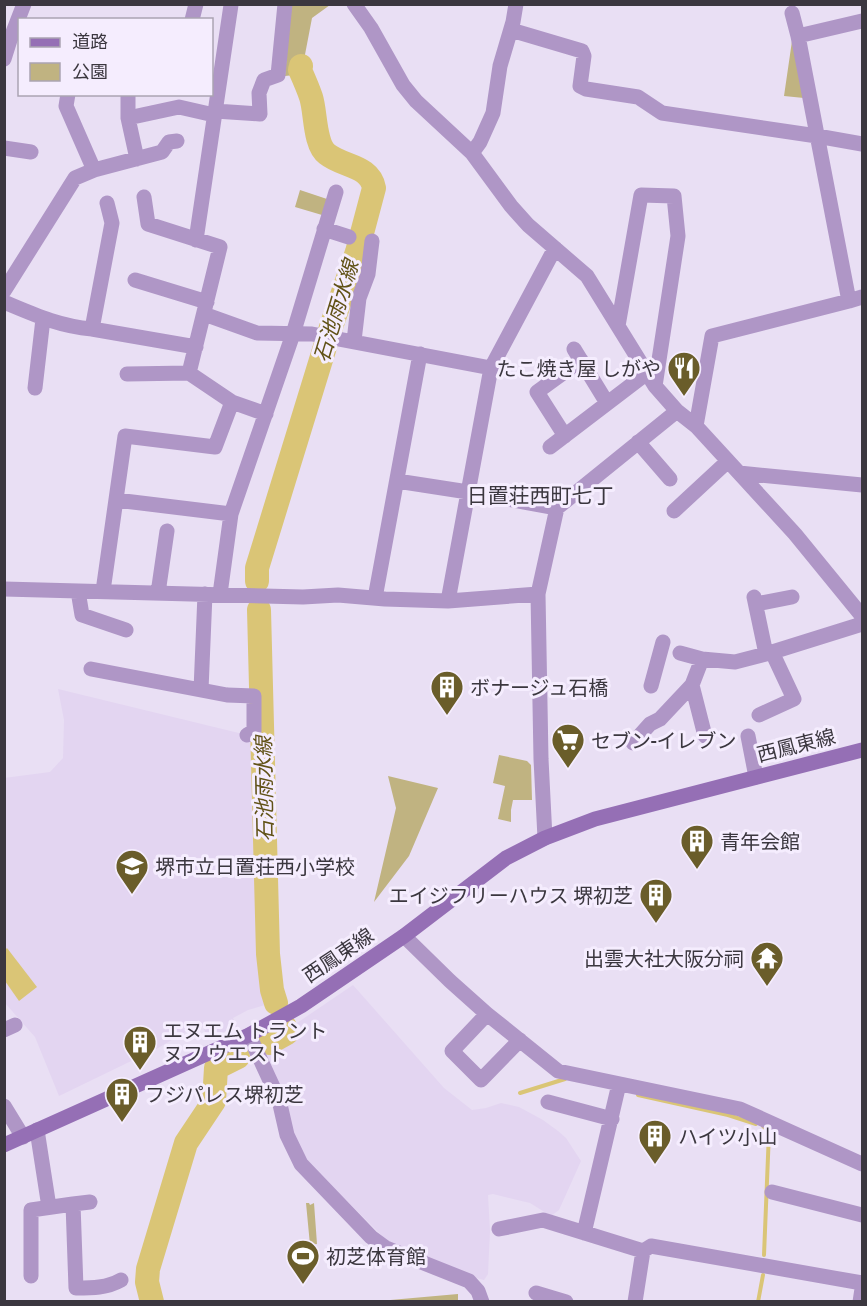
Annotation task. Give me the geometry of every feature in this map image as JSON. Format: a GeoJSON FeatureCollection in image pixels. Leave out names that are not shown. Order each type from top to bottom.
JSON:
{"type":"FeatureCollection","features":[{"type":"Feature","properties":{"kind":"main road","name":"西鳳東線"},"geometry":{"type":"LineString","coordinates":[[4,1145],[249,1035],[302,1006],[404,936],[506,858],[544,838],[595,819],[862,750]]}},
{"type":"Feature","properties":{"kind":"street"},"geometry":{"type":"LineString","coordinates":[[19,18],[24,4]]}},
{"type":"Feature","properties":{"kind":"street"},"geometry":{"type":"LineString","coordinates":[[128,118],[179,107],[214,113],[260,114],[260,93],[264,80],[278,75],[285,4]]}},
{"type":"Feature","properties":{"kind":"street"},"geometry":{"type":"LineString","coordinates":[[354,4],[371,28],[403,85],[416,101],[472,153],[528,225],[587,276],[651,379],[676,411],[696,426],[795,534],[862,616]]}},
{"type":"Feature","properties":{"kind":"street"},"geometry":{"type":"LineString","coordinates":[[472,153],[493,112],[500,66],[516,4]]}},
{"type":"Feature","properties":{"kind":"street"},"geometry":{"type":"LineString","coordinates":[[196,240],[231,5]]}},
{"type":"Feature","properties":{"kind":"street"},"geometry":{"type":"LineString","coordinates":[[696,426],[712,336],[856,299],[817,136],[792,13]]}},
{"type":"Feature","properties":{"kind":"street"},"geometry":{"type":"LineString","coordinates":[[4,59],[18,19]]}},
{"type":"Feature","properties":{"kind":"street"},"geometry":{"type":"LineString","coordinates":[[798,36],[862,21]]}},
{"type":"Feature","properties":{"kind":"street"},"geometry":{"type":"LineString","coordinates":[[511,30],[582,51],[584,56],[580,86],[586,89],[638,97],[662,113],[862,144]]}},
{"type":"Feature","properties":{"kind":"street"},"geometry":{"type":"LineString","coordinates":[[68,96],[66,106],[94,170]]}},
{"type":"Feature","properties":{"kind":"street"},"geometry":{"type":"LineString","coordinates":[[128,96],[128,118],[137,159]]}},
{"type":"Feature","properties":{"kind":"street"},"geometry":{"type":"LineString","coordinates":[[4,291],[75,177],[162,152],[169,142],[177,141]]}},
{"type":"Feature","properties":{"kind":"street"},"geometry":{"type":"LineString","coordinates":[[4,147],[31,152]]}},
{"type":"Feature","properties":{"kind":"street"},"geometry":{"type":"LineString","coordinates":[[201,690],[213,594],[231,514],[293,334],[336,192]]}},
{"type":"Feature","properties":{"kind":"street"},"geometry":{"type":"LineString","coordinates":[[618,326],[641,195],[674,196],[678,236],[651,379]]}},
{"type":"Feature","properties":{"kind":"street"},"geometry":{"type":"LineString","coordinates":[[144,197],[148,224],[220,247],[189,373]]}},
{"type":"Feature","properties":{"kind":"street"},"geometry":{"type":"LineString","coordinates":[[92,329],[112,223],[107,204]]}},
{"type":"Feature","properties":{"kind":"street"},"geometry":{"type":"LineString","coordinates":[[324,229],[349,237]]}},
{"type":"Feature","properties":{"kind":"street"},"geometry":{"type":"LineString","coordinates":[[354,341],[358,298],[368,274],[372,240]]}},
{"type":"Feature","properties":{"kind":"street"},"geometry":{"type":"LineString","coordinates":[[448,601],[491,368],[555,248]]}},
{"type":"Feature","properties":{"kind":"street"},"geometry":{"type":"LineString","coordinates":[[135,280],[206,308],[257,333],[312,334],[491,368]]}},
{"type":"Feature","properties":{"kind":"street"},"geometry":{"type":"LineString","coordinates":[[4,302],[44,319],[76,328],[196,347]]}},
{"type":"Feature","properties":{"kind":"street"},"geometry":{"type":"LineString","coordinates":[[35,388],[44,319]]}},
{"type":"Feature","properties":{"kind":"street"},"geometry":{"type":"LineString","coordinates":[[375,598],[420,354]]}},
{"type":"Feature","properties":{"kind":"street"},"geometry":{"type":"LineString","coordinates":[[565,436],[537,392],[578,355],[607,403]]}},
{"type":"Feature","properties":{"kind":"street"},"geometry":{"type":"LineString","coordinates":[[126,374],[189,373],[232,402],[266,414]]}},
{"type":"Feature","properties":{"kind":"street"},"geometry":{"type":"LineString","coordinates":[[550,447],[607,403],[651,379]]}},
{"type":"Feature","properties":{"kind":"street"},"geometry":{"type":"LineString","coordinates":[[103,591],[125,436],[215,447],[232,402]]}},
{"type":"Feature","properties":{"kind":"street"},"geometry":{"type":"LineString","coordinates":[[544,838],[538,594],[557,508],[676,411]]}},
{"type":"Feature","properties":{"kind":"street"},"geometry":{"type":"LineString","coordinates":[[638,442],[670,479]]}},
{"type":"Feature","properties":{"kind":"street"},"geometry":{"type":"LineString","coordinates":[[674,511],[728,461]]}},
{"type":"Feature","properties":{"kind":"street"},"geometry":{"type":"LineString","coordinates":[[739,473],[862,485]]}},
{"type":"Feature","properties":{"kind":"street"},"geometry":{"type":"LineString","coordinates":[[397,481],[557,508]]}},
{"type":"Feature","properties":{"kind":"street"},"geometry":{"type":"LineString","coordinates":[[116,500],[231,514]]}},
{"type":"Feature","properties":{"kind":"street"},"geometry":{"type":"LineString","coordinates":[[158,593],[167,531]]}},
{"type":"Feature","properties":{"kind":"street"},"geometry":{"type":"LineString","coordinates":[[4,589],[303,597],[338,594],[448,601],[538,594]]}},
{"type":"Feature","properties":{"kind":"street"},"geometry":{"type":"LineString","coordinates":[[78,591],[82,615],[126,630]]}},
{"type":"Feature","properties":{"kind":"street"},"geometry":{"type":"LineString","coordinates":[[759,715],[794,699],[769,653],[755,601],[792,597]]}},
{"type":"Feature","properties":{"kind":"street"},"geometry":{"type":"LineString","coordinates":[[680,653],[702,659],[735,662],[862,624]]}},
{"type":"Feature","properties":{"kind":"street"},"geometry":{"type":"LineString","coordinates":[[651,686],[663,642]]}},
{"type":"Feature","properties":{"kind":"street"},"geometry":{"type":"LineString","coordinates":[[633,743],[650,724],[660,719],[692,685],[702,659]]}},
{"type":"Feature","properties":{"kind":"street"},"geometry":{"type":"LineString","coordinates":[[91,669],[227,695],[254,696],[254,731],[247,735]]}},
{"type":"Feature","properties":{"kind":"street"},"geometry":{"type":"LineString","coordinates":[[692,685],[705,736]]}},
{"type":"Feature","properties":{"kind":"street"},"geometry":{"type":"LineString","coordinates":[[748,736],[756,777]]}},
{"type":"Feature","properties":{"kind":"street"},"geometry":{"type":"LineString","coordinates":[[404,936],[450,981],[558,1071],[740,1109],[862,1164]]}},
{"type":"Feature","properties":{"kind":"street"},"geometry":{"type":"LineString","coordinates":[[488,1014],[452,1051],[481,1080],[520,1040]]}},
{"type":"Feature","properties":{"kind":"street"},"geometry":{"type":"LineString","coordinates":[[249,1035],[279,1100],[286,1135],[301,1164],[370,1237],[386,1248],[469,1281],[478,1291],[482,1302]]}},
{"type":"Feature","properties":{"kind":"street"},"geometry":{"type":"LineString","coordinates":[[584,1233],[619,1084]]}},
{"type":"Feature","properties":{"kind":"street"},"geometry":{"type":"LineString","coordinates":[[548,1102],[612,1119]]}},
{"type":"Feature","properties":{"kind":"street"},"geometry":{"type":"LineString","coordinates":[[4,1106],[23,1137]]}},
{"type":"Feature","properties":{"kind":"street"},"geometry":{"type":"LineString","coordinates":[[37,1130],[49,1207]]}},
{"type":"Feature","properties":{"kind":"street"},"geometry":{"type":"LineString","coordinates":[[772,1192],[862,1215]]}},
{"type":"Feature","properties":{"kind":"street"},"geometry":{"type":"LineString","coordinates":[[31,1276],[31,1210],[90,1202]]}},
{"type":"Feature","properties":{"kind":"street"},"geometry":{"type":"LineString","coordinates":[[73,1204],[76,1288],[113,1285],[121,1280]]}},
{"type":"Feature","properties":{"kind":"street"},"geometry":{"type":"LineString","coordinates":[[499,1229],[543,1221],[643,1251],[651,1246],[862,1283]]}},
{"type":"Feature","properties":{"kind":"street"},"geometry":{"type":"LineString","coordinates":[[635,1302],[643,1251]]}},
{"type":"Feature","properties":{"kind":"street"},"geometry":{"type":"LineString","coordinates":[[860,1302],[862,1289]]}},
{"type":"Feature","properties":{"kind":"street"},"geometry":{"type":"LineString","coordinates":[[536,1293],[566,1302]]}},
{"type":"Feature","properties":{"kind":"shaded area","name":"堺市立日置荘西小学校"},"geometry":{"type":"Polygon","coordinates":[[[58,689],[247,735],[254,740],[261,978],[265,1005],[233,1018],[237,1027],[208,1038],[201,1023],[158,1048],[59,1096],[35,1037],[5,1003],[4,778],[50,772],[63,758],[64,720],[58,689]]]}},
{"type":"Feature","properties":{"kind":"shaded area"},"geometry":{"type":"Polygon","coordinates":[[[7,948],[37,987],[19,1001],[5,981],[5,950],[7,948]]]}},
{"type":"Feature","properties":{"kind":"shaded area"},"geometry":{"type":"Polygon","coordinates":[[[353,985],[444,1088],[472,1110],[501,1103],[519,1107],[558,1131],[566,1138],[581,1161],[559,1210],[551,1216],[530,1203],[493,1194],[488,1195],[490,1231],[488,1274],[484,1280],[469,1276],[387,1241],[305,1159],[293,1134],[264,1054],[291,1043],[295,1035],[294,1025],[353,985]]]}},
{"type":"Feature","properties":{"kind":"green space"},"geometry":{"type":"Polygon","coordinates":[[[291,5],[330,5],[312,18],[303,65],[297,64],[294,75],[285,76],[291,5]]]}},
{"type":"Feature","properties":{"kind":"green space"},"geometry":{"type":"Polygon","coordinates":[[[792,41],[804,98],[784,96],[792,41]]]}},
{"type":"Feature","properties":{"kind":"green space"},"geometry":{"type":"Polygon","coordinates":[[[300,190],[327,199],[322,215],[295,207],[300,190]]]}},
{"type":"Feature","properties":{"kind":"green space"},"geometry":{"type":"Polygon","coordinates":[[[499,755],[527,761],[531,765],[532,800],[513,800],[511,822],[498,819],[505,786],[493,783],[499,755]]]}},
{"type":"Feature","properties":{"kind":"green space"},"geometry":{"type":"Polygon","coordinates":[[[388,776],[438,788],[409,856],[374,902],[396,808],[388,776]]]}},
{"type":"Feature","properties":{"kind":"green space"},"geometry":{"type":"Polygon","coordinates":[[[306,1203],[310,1205],[314,1203],[317,1244],[310,1245],[306,1203]]]}},
{"type":"Feature","properties":{"kind":"green space"},"geometry":{"type":"Polygon","coordinates":[[[458,1294],[458,1301],[379,1301],[458,1294]]]}},
{"type":"Feature","properties":{"kind":"waterway","name":"石池雨水線"},"geometry":{"type":"LineString","coordinates":[[257,581],[257,568],[332,324],[357,252],[374,188],[371,180],[362,171],[333,158],[323,149],[318,136],[313,103],[300,70],[301,66]]}},
{"type":"Feature","properties":{"kind":"waterway","name":"石池雨水線"},"geometry":{"type":"LineString","coordinates":[[259,610],[268,954],[272,990],[276,1003]]}},
{"type":"Feature","properties":{"kind":"waterway","name":"石池雨水線"},"geometry":{"type":"LineString","coordinates":[[269,1043],[287,1033],[285,1027]]}},
{"type":"Feature","properties":{"kind":"waterway","name":"石池雨水線"},"geometry":{"type":"LineString","coordinates":[[152,1302],[147,1282],[148,1269],[186,1143],[214,1101],[216,1068],[238,1057]]}},
{"type":"Feature","properties":{"kind":"waterway"},"geometry":{"type":"LineString","coordinates":[[520,1093],[565,1079]]}},
{"type":"Feature","properties":{"kind":"waterway"},"geometry":{"type":"LineString","coordinates":[[638,1095],[728,1115],[756,1124]]}},
{"type":"Feature","properties":{"kind":"waterway"},"geometry":{"type":"LineString","coordinates":[[763,1126],[769,1132],[764,1255]]}},
{"type":"Feature","properties":{"kind":"waterway"},"geometry":{"type":"LineString","coordinates":[[758,1302],[763,1275]]}},
{"type":"Feature","properties":{"kind":"place","name":"たこ焼き屋 しがや"},"geometry":{"type":"Point","coordinates":[684,397]}},
{"type":"Feature","properties":{"kind":"place","name":"ボナージュ石橋"},"geometry":{"type":"Point","coordinates":[447,716]}},
{"type":"Feature","properties":{"kind":"place","name":"セブン-イレブン"},"geometry":{"type":"Point","coordinates":[568,769]}},
{"type":"Feature","properties":{"kind":"place","name":"青年会館"},"geometry":{"type":"Point","coordinates":[697,870]}},
{"type":"Feature","properties":{"kind":"place","name":"堺市立日置荘西小学校"},"geometry":{"type":"Point","coordinates":[132,895]}},
{"type":"Feature","properties":{"kind":"place","name":"エイジフリーハウス 堺初芝"},"geometry":{"type":"Point","coordinates":[656,924]}},
{"type":"Feature","properties":{"kind":"place","name":"出雲大社大阪分祠"},"geometry":{"type":"Point","coordinates":[767,987]}},
{"type":"Feature","properties":{"kind":"place","name":"エヌエム トラント ヌフ ウエスト"},"geometry":{"type":"Point","coordinates":[140,1071]}},
{"type":"Feature","properties":{"kind":"place","name":"フジパレス堺初芝"},"geometry":{"type":"Point","coordinates":[122,1123]}},
{"type":"Feature","properties":{"kind":"place","name":"ハイツ小山"},"geometry":{"type":"Point","coordinates":[655,1165]}},
{"type":"Feature","properties":{"kind":"place","name":"初芝体育館"},"geometry":{"type":"Point","coordinates":[303,1285]}},
{"type":"Feature","properties":{"kind":"district","name":"日置荘西町七丁"},"geometry":{"type":"Point","coordinates":[540,495]}}]}
